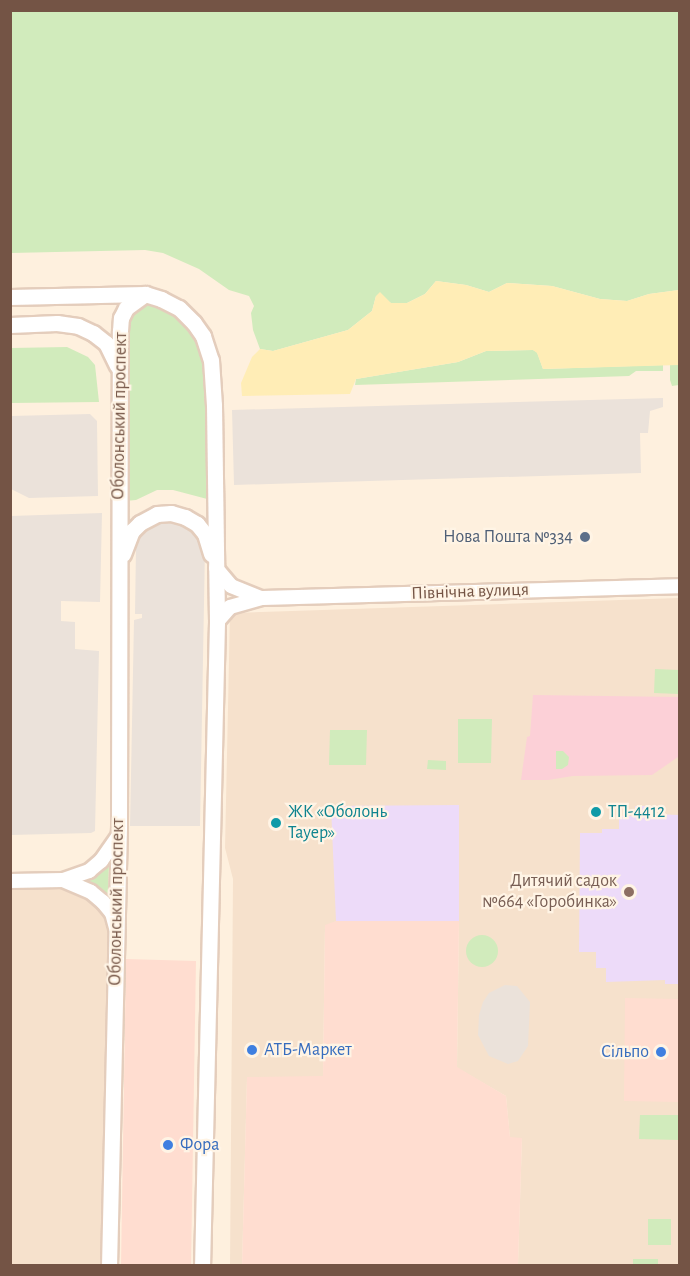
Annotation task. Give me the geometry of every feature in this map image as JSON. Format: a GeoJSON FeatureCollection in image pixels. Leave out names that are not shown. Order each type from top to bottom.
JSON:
{"type":"FeatureCollection","features":[{"type":"Feature","properties":{"kind":"main road"},"geometry":{"type":"LineString","coordinates":[[10,297],[145,294],[172,304],[187,315],[207,346],[214,405],[217,622],[202,1266]]}},
{"type":"Feature","properties":{"kind":"main road","name":"Оболонський проспект"},"geometry":{"type":"LineString","coordinates":[[109,1266],[119,835],[121,318],[131,303],[145,294]]}},
{"type":"Feature","properties":{"kind":"main road"},"geometry":{"type":"LineString","coordinates":[[10,325],[78,326],[93,333],[105,343],[114,357],[119,374]]}},
{"type":"Feature","properties":{"kind":"main road"},"geometry":{"type":"LineString","coordinates":[[120,569],[132,531],[146,519],[171,513],[185,517],[201,529],[209,543],[216,568]]}},
{"type":"Feature","properties":{"kind":"street","name":"Північна вулиця"},"geometry":{"type":"LineString","coordinates":[[216,568],[231,586],[261,598]]}},
{"type":"Feature","properties":{"kind":"street","name":"Північна вулиця"},"geometry":{"type":"LineString","coordinates":[[217,622],[230,607],[261,598],[680,586]]}},
{"type":"Feature","properties":{"kind":"street"},"geometry":{"type":"LineString","coordinates":[[10,880],[63,880],[89,871],[101,861],[119,835]]}},
{"type":"Feature","properties":{"kind":"street"},"geometry":{"type":"LineString","coordinates":[[63,880],[91,892],[103,902],[112,914],[116,929]]}},
{"type":"Feature","properties":{"kind":"shaded area"},"geometry":{"type":"Polygon","coordinates":[[[663,398],[663,407],[650,411],[648,433],[640,433],[641,473],[234,485],[232,410],[663,398]]]}},
{"type":"Feature","properties":{"kind":"shaded area"},"geometry":{"type":"Polygon","coordinates":[[[90,414],[97,421],[98,496],[29,498],[11,489],[11,416],[90,414]]]}},
{"type":"Feature","properties":{"kind":"shaded area"},"geometry":{"type":"Polygon","coordinates":[[[102,513],[100,602],[61,601],[61,621],[75,622],[75,649],[99,651],[95,831],[91,833],[11,835],[11,516],[102,513]]]}},
{"type":"Feature","properties":{"kind":"shaded area"},"geometry":{"type":"Polygon","coordinates":[[[162,518],[188,521],[205,547],[200,826],[130,826],[134,620],[142,618],[142,614],[135,614],[136,547],[141,530],[162,518]]]}},
{"type":"Feature","properties":{"kind":"shaded area"},"geometry":{"type":"Polygon","coordinates":[[[679,598],[679,1265],[518,1265],[522,1138],[510,1138],[506,1096],[457,1068],[459,922],[325,925],[323,1077],[247,1078],[242,1265],[230,1266],[233,879],[225,848],[230,613],[679,598]]]}},
{"type":"Feature","properties":{"kind":"shaded area"},"geometry":{"type":"Polygon","coordinates":[[[533,695],[678,697],[678,757],[652,775],[573,776],[548,780],[521,780],[527,737],[530,736],[533,695]]]}},
{"type":"Feature","properties":{"kind":"shaded area"},"geometry":{"type":"Polygon","coordinates":[[[459,805],[459,921],[336,921],[331,806],[459,805]]]}},
{"type":"Feature","properties":{"kind":"shaded area","name":"Дитячий садок №664 «Горобинка»"},"geometry":{"type":"Polygon","coordinates":[[[635,806],[653,806],[653,814],[679,815],[679,984],[665,984],[665,980],[606,982],[606,968],[596,968],[596,952],[579,952],[580,833],[602,833],[602,829],[619,829],[619,816],[635,816],[635,806]]]}},
{"type":"Feature","properties":{"kind":"shaded area"},"geometry":{"type":"Polygon","coordinates":[[[61,887],[88,897],[100,906],[107,916],[109,930],[100,1265],[11,1265],[10,888],[61,887]]]}},
{"type":"Feature","properties":{"kind":"shaded area"},"geometry":{"type":"Polygon","coordinates":[[[336,921],[459,921],[457,1067],[506,1096],[510,1137],[522,1138],[518,1265],[242,1266],[247,1077],[323,1076],[325,925],[336,921]]]}},
{"type":"Feature","properties":{"kind":"shaded area"},"geometry":{"type":"Polygon","coordinates":[[[126,959],[196,961],[191,1265],[121,1265],[126,959]]]}},
{"type":"Feature","properties":{"kind":"shaded area"},"geometry":{"type":"Polygon","coordinates":[[[505,985],[517,986],[530,1002],[528,1046],[518,1061],[508,1064],[489,1056],[478,1035],[479,1015],[483,1002],[489,993],[505,985]]]}},
{"type":"Feature","properties":{"kind":"shaded area"},"geometry":{"type":"Polygon","coordinates":[[[625,998],[679,999],[679,1102],[624,1101],[625,998]]]}},
{"type":"Feature","properties":{"kind":"green space"},"geometry":{"type":"Polygon","coordinates":[[[10,11],[679,11],[679,290],[649,294],[627,301],[600,299],[552,286],[507,283],[489,292],[466,285],[436,281],[425,294],[407,303],[391,303],[376,296],[372,311],[348,330],[273,351],[260,349],[253,330],[251,313],[254,306],[249,296],[229,290],[199,269],[163,253],[145,250],[11,253],[10,11]]]}},
{"type":"Feature","properties":{"kind":"green space"},"geometry":{"type":"Polygon","coordinates":[[[150,303],[178,317],[195,338],[200,351],[204,366],[211,500],[173,490],[157,490],[136,500],[125,501],[129,444],[127,318],[140,304],[150,303]]]}},
{"type":"Feature","properties":{"kind":"green space"},"geometry":{"type":"Polygon","coordinates":[[[67,347],[88,357],[95,365],[99,402],[11,403],[11,348],[67,347]]]}},
{"type":"Feature","properties":{"kind":"green space"},"geometry":{"type":"Polygon","coordinates":[[[533,350],[537,352],[543,369],[663,365],[663,371],[636,371],[629,376],[355,385],[356,379],[458,362],[486,351],[533,350]]]}},
{"type":"Feature","properties":{"kind":"green space"},"geometry":{"type":"Polygon","coordinates":[[[670,365],[679,365],[679,385],[672,386],[670,365]]]}},
{"type":"Feature","properties":{"kind":"green space"},"geometry":{"type":"Polygon","coordinates":[[[655,669],[679,670],[679,694],[654,693],[655,669]]]}},
{"type":"Feature","properties":{"kind":"green space"},"geometry":{"type":"Polygon","coordinates":[[[458,719],[492,719],[491,763],[458,763],[458,719]]]}},
{"type":"Feature","properties":{"kind":"green space"},"geometry":{"type":"Polygon","coordinates":[[[330,730],[367,730],[366,765],[329,765],[330,730]]]}},
{"type":"Feature","properties":{"kind":"green space"},"geometry":{"type":"Polygon","coordinates":[[[556,751],[563,751],[569,757],[568,765],[562,769],[556,769],[556,751]]]}},
{"type":"Feature","properties":{"kind":"green space"},"geometry":{"type":"Polygon","coordinates":[[[428,760],[446,761],[446,770],[427,769],[428,760]]]}},
{"type":"Feature","properties":{"kind":"green space"},"geometry":{"type":"Polygon","coordinates":[[[109,862],[108,895],[82,878],[109,862]]]}},
{"type":"Feature","properties":{"kind":"green space"},"geometry":{"type":"Polygon","coordinates":[[[482,935],[493,940],[498,951],[493,962],[482,967],[471,962],[466,951],[471,940],[482,935]]]}},
{"type":"Feature","properties":{"kind":"green space"},"geometry":{"type":"Polygon","coordinates":[[[640,1115],[679,1115],[679,1140],[639,1139],[640,1115]]]}},
{"type":"Feature","properties":{"kind":"green space"},"geometry":{"type":"Polygon","coordinates":[[[648,1219],[671,1219],[671,1245],[648,1245],[648,1219]]]}},
{"type":"Feature","properties":{"kind":"green space"},"geometry":{"type":"Polygon","coordinates":[[[633,1259],[658,1259],[658,1265],[633,1265],[633,1259]]]}},
{"type":"Feature","properties":{"kind":"sand"},"geometry":{"type":"Polygon","coordinates":[[[436,281],[466,285],[489,292],[507,283],[552,286],[600,299],[627,301],[649,294],[679,290],[679,365],[543,369],[537,353],[533,350],[486,351],[458,362],[356,379],[350,394],[242,396],[241,383],[252,357],[260,349],[273,351],[348,330],[372,311],[376,296],[380,292],[391,303],[407,303],[425,294],[436,281]]]}},
{"type":"Feature","properties":{"kind":"place","name":"Нова Пошта №334"},"geometry":{"type":"Point","coordinates":[585,537]}},
{"type":"Feature","properties":{"kind":"place","name":"ТП-4412"},"geometry":{"type":"Point","coordinates":[596,812]}},
{"type":"Feature","properties":{"kind":"place","name":"ЖК «Оболонь Тауер»"},"geometry":{"type":"Point","coordinates":[276,823]}},
{"type":"Feature","properties":{"kind":"place","name":"Дитячий садок №664 «Горобинка»"},"geometry":{"type":"Point","coordinates":[629,892]}},
{"type":"Feature","properties":{"kind":"place","name":"АТБ-Маркет"},"geometry":{"type":"Point","coordinates":[252,1050]}},
{"type":"Feature","properties":{"kind":"place","name":"Сільпо"},"geometry":{"type":"Point","coordinates":[661,1052]}},
{"type":"Feature","properties":{"kind":"place","name":"Фора"},"geometry":{"type":"Point","coordinates":[168,1145]}}]}
